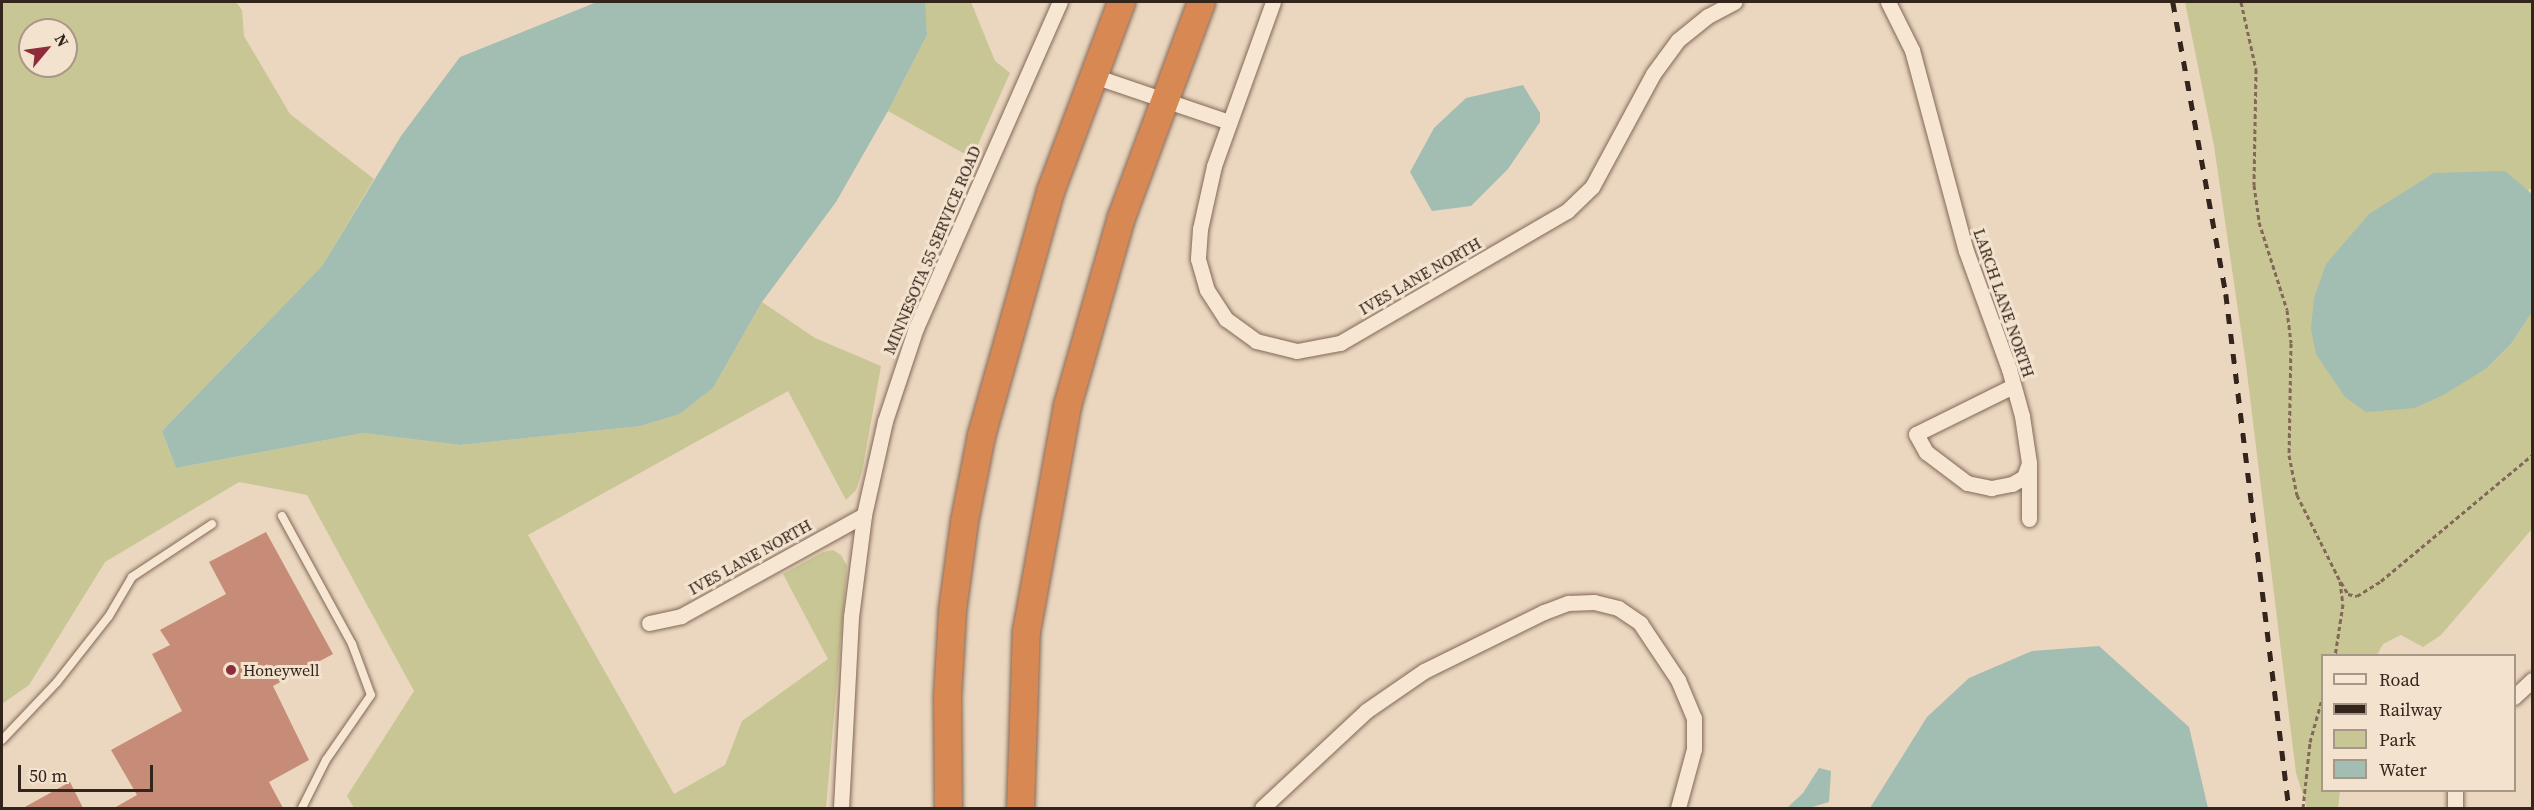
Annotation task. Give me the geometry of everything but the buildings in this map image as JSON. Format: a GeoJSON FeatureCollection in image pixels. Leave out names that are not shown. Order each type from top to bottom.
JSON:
{"type":"FeatureCollection","features":[{"type":"Feature","properties":{"kind":"highway"},"geometry":{"type":"LineString","coordinates":[[948,808],[946,697],[952,610],[966,510],[981,435],[1026,270],[1121,2]]}},
{"type":"Feature","properties":{"kind":"highway"},"geometry":{"type":"LineString","coordinates":[[1020,808],[1026,631],[1066,405],[1121,217],[1201,2]]}},
{"type":"Feature","properties":{"kind":"street","name":"MINNESOTA 55 SERVICE ROAD"},"geometry":{"type":"LineString","coordinates":[[841,808],[851,617],[864,515],[885,422],[916,328],[1060,2]]}},
{"type":"Feature","properties":{"kind":"street","name":"IVES LANE NORTH"},"geometry":{"type":"LineString","coordinates":[[1273,2],[1229,122],[1200,230],[1198,259],[1207,290],[1226,319],[1256,341],[1297,351],[1340,343],[1567,211],[1592,187],[1653,74],[1678,40],[1708,16],[1734,2]]}},
{"type":"Feature","properties":{"kind":"street","name":"LARCH LANE NORTH"},"geometry":{"type":"LineString","coordinates":[[1888,2],[1912,50],[1942,150],[1965,251],[2013,386],[2029,463],[2029,519]]}},
{"type":"Feature","properties":{"kind":"street"},"geometry":{"type":"LineString","coordinates":[[1094,76],[1229,122]]}},
{"type":"Feature","properties":{"kind":"street"},"geometry":{"type":"LineString","coordinates":[[2013,386],[1916,435],[1942,468],[1967,483],[1991,488],[2012,484],[2024,477],[2029,463]]}},
{"type":"Feature","properties":{"kind":"street","name":"IVES LANE NORTH"},"geometry":{"type":"LineString","coordinates":[[649,622],[681,616],[864,515]]}},
{"type":"Feature","properties":{"kind":"street"},"geometry":{"type":"LineString","coordinates":[[1262,808],[1366,711],[1414,678],[1568,603],[1594,602],[1618,608],[1640,623],[1678,680],[1694,718],[1694,749],[1678,808]]}},
{"type":"Feature","properties":{"kind":"street"},"geometry":{"type":"LineString","coordinates":[[2516,695],[2532,680]]}},
{"type":"Feature","properties":{"kind":"street"},"geometry":{"type":"LineString","coordinates":[[2455,792],[2455,808]]}},
{"type":"Feature","properties":{"kind":"lane"},"geometry":{"type":"LineString","coordinates":[[282,516],[352,644],[371,695],[326,760],[302,808]]}},
{"type":"Feature","properties":{"kind":"lane"},"geometry":{"type":"LineString","coordinates":[[2,740],[57,682],[109,616],[132,577],[212,524]]}},
{"type":"Feature","properties":{"kind":"path"},"geometry":{"type":"LineString","coordinates":[[2241,2],[2256,69],[2257,204],[2287,310],[2291,343],[2289,455],[2297,495],[2348,594],[2357,596],[2532,455]]}},
{"type":"Feature","properties":{"kind":"path"},"geometry":{"type":"LineString","coordinates":[[2336,654],[2343,604],[2340,581]]}},
{"type":"Feature","properties":{"kind":"path"},"geometry":{"type":"LineString","coordinates":[[2303,808],[2310,742],[2321,703]]}},
{"type":"Feature","properties":{"kind":"green space"},"geometry":{"type":"Polygon","coordinates":[[[2,2],[236,2],[242,10],[244,36],[290,114],[374,179],[322,266],[162,431],[176,468],[363,433],[460,445],[641,426],[680,414],[713,388],[762,302],[815,338],[881,366],[862,472],[856,490],[846,500],[788,391],[528,535],[674,794],[725,765],[742,721],[828,659],[783,574],[823,552],[833,550],[841,555],[847,566],[826,808],[354,808],[347,796],[414,691],[307,495],[239,482],[105,562],[29,685],[2,704],[2,2]]]}},
{"type":"Feature","properties":{"kind":"green space"},"geometry":{"type":"Polygon","coordinates":[[[924,2],[971,2],[995,61],[1010,73],[972,158],[888,111],[927,35],[924,2]]]}},
{"type":"Feature","properties":{"kind":"green space"},"geometry":{"type":"Polygon","coordinates":[[[2185,2],[2532,2],[2532,194],[2530,188],[2415,408],[2487,368],[2511,344],[2532,312],[2532,529],[2441,635],[2423,647],[2401,635],[2383,644],[2378,654],[2321,654],[2321,792],[2340,792],[2338,808],[2307,808],[2296,773],[2246,365],[2214,146],[2185,2]]]}},
{"type":"Feature","properties":{"kind":"water"},"geometry":{"type":"Polygon","coordinates":[[[597,2],[925,2],[927,35],[888,111],[836,202],[762,302],[713,388],[680,414],[641,426],[460,445],[363,433],[176,468],[162,431],[322,266],[401,136],[460,57],[597,2]]]}},
{"type":"Feature","properties":{"kind":"water"},"geometry":{"type":"Polygon","coordinates":[[[1523,85],[1540,113],[1540,122],[1508,169],[1471,206],[1432,211],[1410,172],[1434,128],[1466,98],[1523,85]]]}},
{"type":"Feature","properties":{"kind":"water"},"geometry":{"type":"Polygon","coordinates":[[[2505,171],[2532,194],[2532,312],[2511,344],[2487,368],[2445,394],[2415,408],[2366,412],[2345,397],[2316,354],[2311,329],[2314,298],[2326,264],[2369,214],[2434,173],[2505,171]]]}},
{"type":"Feature","properties":{"kind":"water"},"geometry":{"type":"Polygon","coordinates":[[[2099,646],[2189,727],[2208,808],[1870,808],[1927,717],[1969,678],[2032,651],[2099,646]]]}},
{"type":"Feature","properties":{"kind":"water"},"geometry":{"type":"Polygon","coordinates":[[[1819,768],[1831,771],[1829,802],[1809,808],[1787,808],[1803,793],[1819,768]]]}},
{"type":"Feature","properties":{"kind":"railway"},"geometry":{"type":"LineString","coordinates":[[2173,2],[2226,294],[2289,808]]}},
{"type":"Feature","properties":{"kind":"place","name":"Honeywell"},"geometry":{"type":"Point","coordinates":[231,670]}}]}
